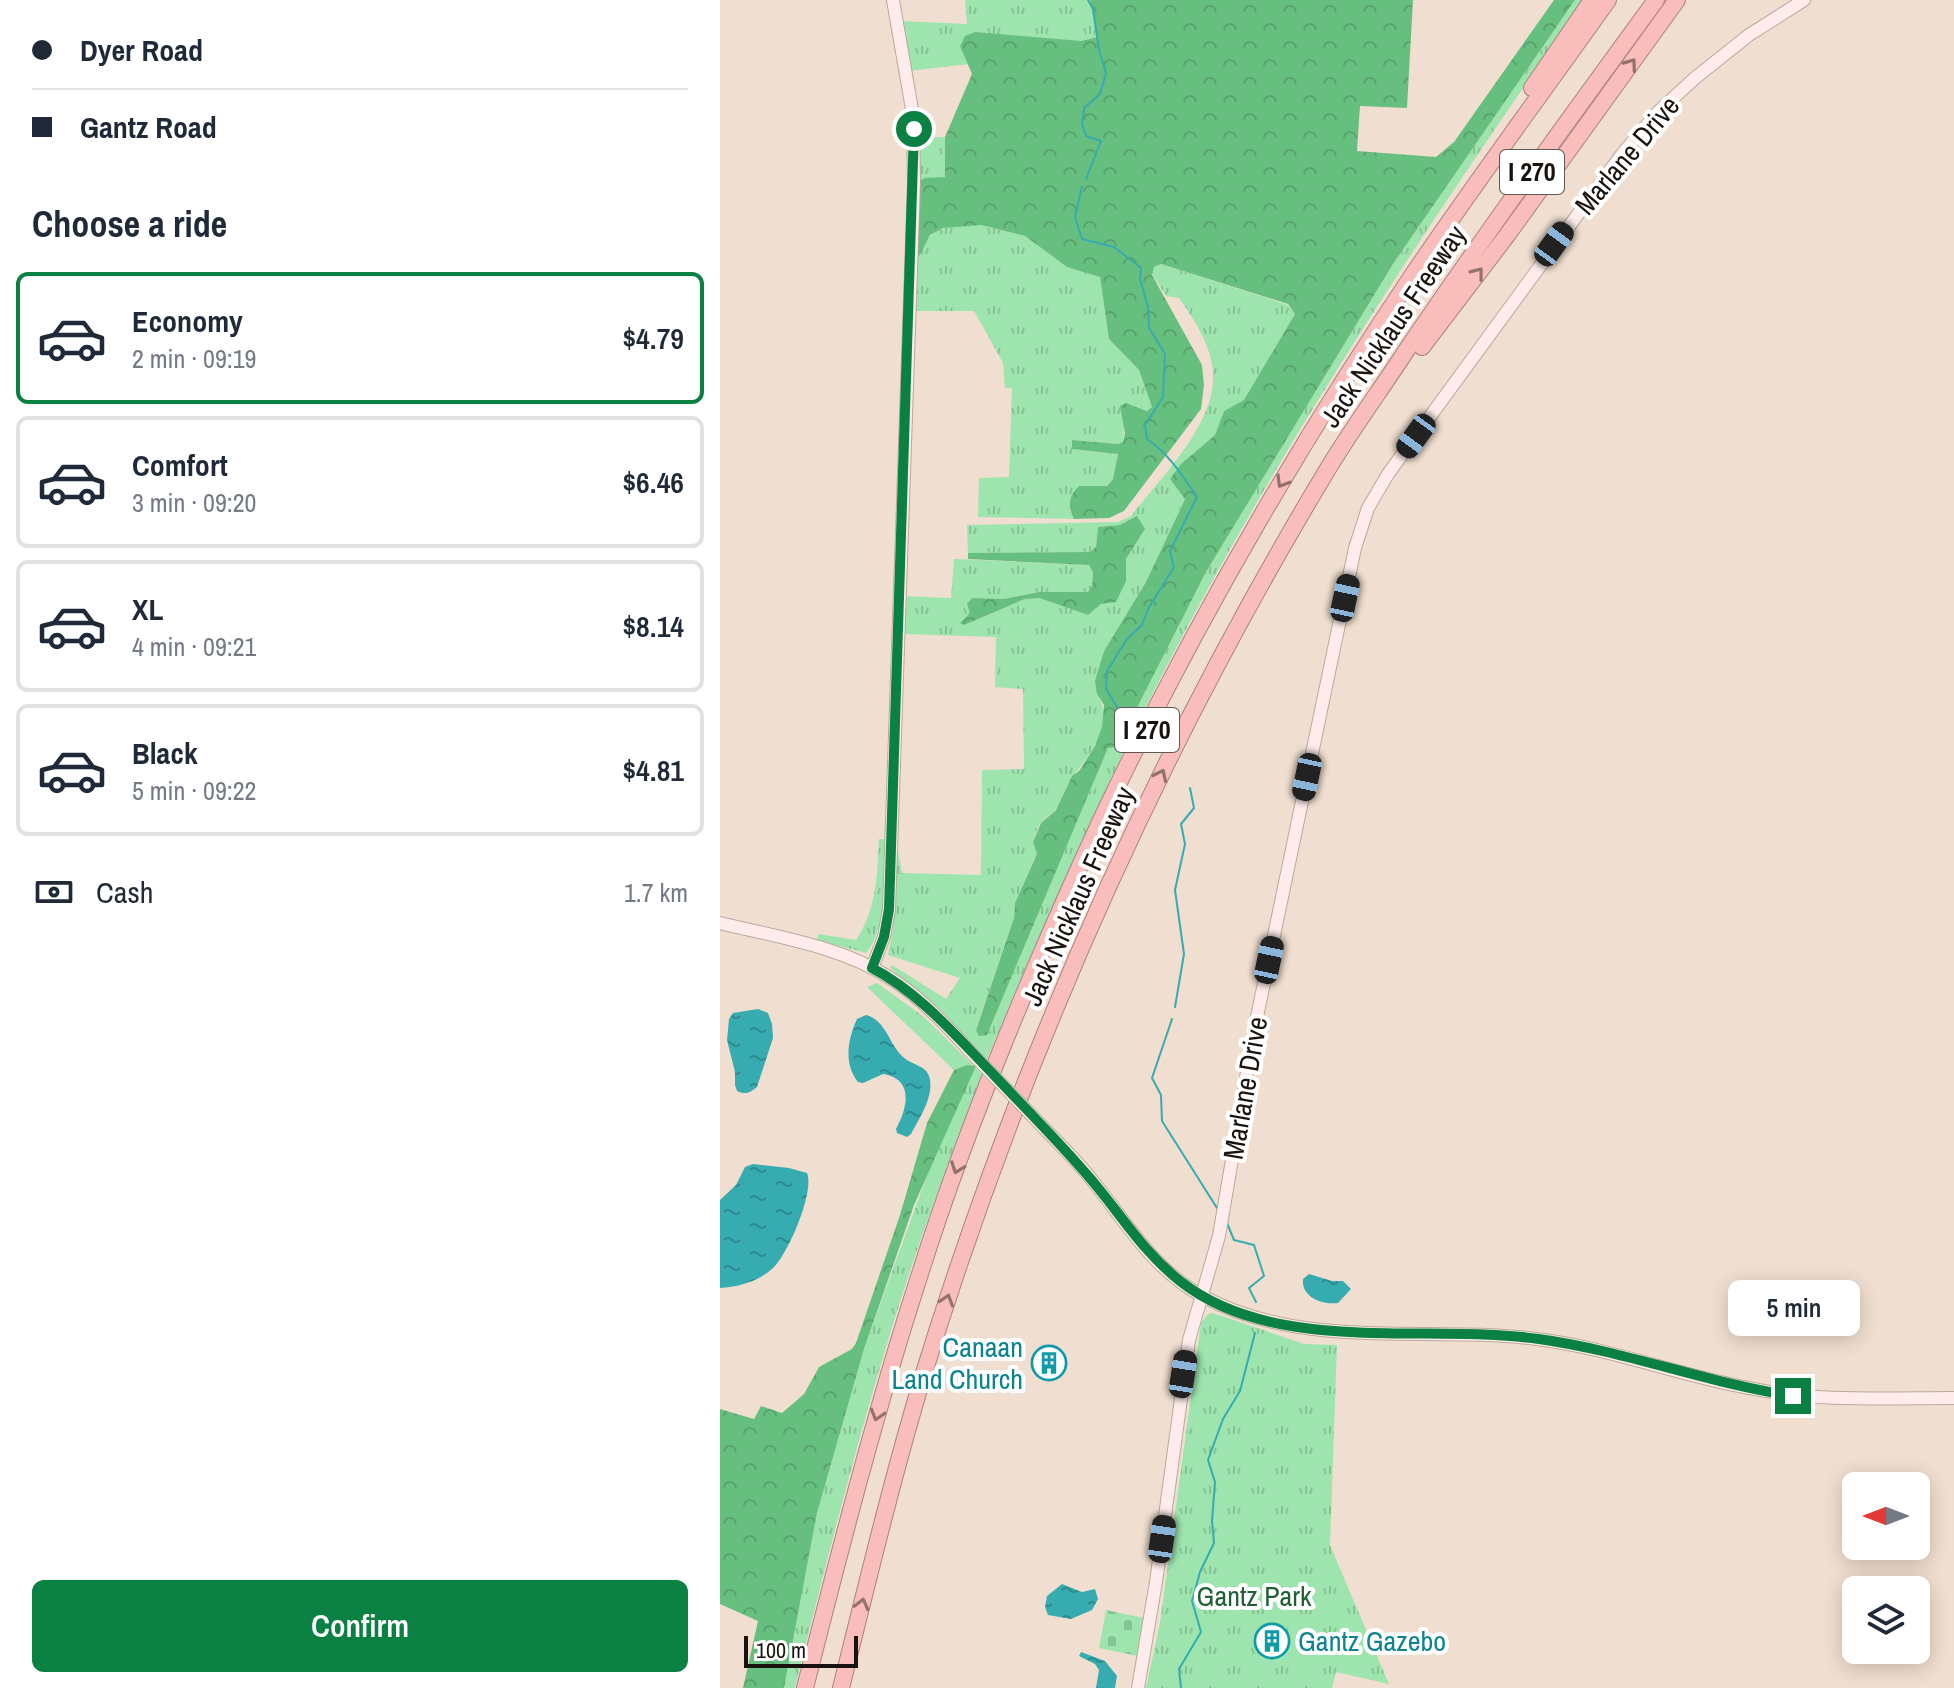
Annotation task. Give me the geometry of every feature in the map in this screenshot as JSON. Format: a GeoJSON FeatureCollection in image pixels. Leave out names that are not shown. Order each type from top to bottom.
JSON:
{"type":"FeatureCollection","features":[{"type":"Feature","properties":{"kind":"highway"},"geometry":{"type":"LineString","coordinates":[[1452,217],[1494,141],[1592,0]]}},
{"type":"Feature","properties":{"kind":"highway","name":"Jack Nicklaus Freeway"},"geometry":{"type":"LineString","coordinates":[[805,1688],[862,1464],[920,1274],[983,1094],[1103,817],[1189,647],[1275,494],[1413,274],[1608,0]]}},
{"type":"Feature","properties":{"kind":"highway","name":"Jack Nicklaus Freeway"},"geometry":{"type":"LineString","coordinates":[[841,1688],[896,1470],[983,1195],[1058,1000],[1121,858],[1177,743],[1264,581],[1358,421],[1495,223],[1656,0]]}},
{"type":"Feature","properties":{"kind":"highway"},"geometry":{"type":"LineString","coordinates":[[1358,421],[1397,379],[1508,234],[1677,0]]}},
{"type":"Feature","properties":{"kind":"street"},"geometry":{"type":"LineString","coordinates":[[872,968],[884,937],[889,909],[914,183],[913,115],[893,0]]}},
{"type":"Feature","properties":{"kind":"street","name":"Marlane Drive"},"geometry":{"type":"LineString","coordinates":[[1138,1688],[1156,1582],[1183,1374],[1222,1218],[1266,974],[1355,548],[1368,508],[1397,461],[1582,206],[1639,133],[1730,49],[1804,0]]}},
{"type":"Feature","properties":{"kind":"street"},"geometry":{"type":"LineString","coordinates":[[720,923],[821,948],[872,968],[909,992],[1090,1177],[1145,1250],[1201,1296],[1246,1315],[1287,1326],[1538,1339],[1612,1353],[1745,1388],[1793,1396],[1954,1398]]}},
{"type":"Feature","properties":{"kind":"green space"},"geometry":{"type":"Polygon","coordinates":[[[965,0],[1090,0],[1099,37],[1081,41],[960,45],[969,64],[909,71],[900,21],[967,24],[965,0]]]}},
{"type":"Feature","properties":{"kind":"green space"},"geometry":{"type":"Polygon","coordinates":[[[1090,0],[1413,0],[1407,108],[1360,106],[1357,151],[1436,157],[1454,142],[1554,0],[1575,0],[1393,264],[1206,572],[1117,747],[1108,748],[987,1035],[979,1036],[976,1030],[1014,918],[1015,903],[1037,854],[1033,842],[1041,823],[1056,810],[1072,776],[1079,771],[1095,746],[1102,727],[1104,705],[1097,694],[1095,681],[1104,651],[1146,582],[1185,499],[1170,479],[1181,464],[1215,435],[1224,411],[1244,400],[1295,314],[1288,304],[1161,264],[1154,267],[1152,275],[1202,365],[1204,385],[1201,409],[1124,511],[1109,518],[1074,519],[1070,505],[1073,494],[1079,486],[1107,486],[1113,479],[1118,454],[1072,449],[1072,440],[1123,442],[1125,433],[1120,406],[1126,403],[1147,411],[1152,407],[1139,370],[1109,339],[1100,277],[1067,267],[1025,236],[981,225],[943,228],[930,235],[920,255],[915,257],[917,182],[925,178],[945,177],[945,137],[972,74],[960,46],[965,36],[975,32],[1081,41],[1098,37],[1090,0]]]}},
{"type":"Feature","properties":{"kind":"green space"},"geometry":{"type":"Polygon","coordinates":[[[1575,0],[1584,0],[1373,312],[1227,555],[1155,689],[1104,793],[987,1059],[940,1009],[890,968],[892,965],[946,999],[960,978],[888,955],[893,929],[897,846],[902,873],[981,875],[982,770],[1024,769],[1023,689],[995,687],[996,637],[903,634],[903,596],[951,598],[954,559],[1089,565],[1093,571],[1092,587],[1088,592],[1040,592],[1003,599],[972,598],[964,625],[1025,599],[1039,598],[1088,615],[1126,581],[1126,559],[1145,529],[1120,525],[1098,527],[1096,547],[1090,552],[968,553],[967,525],[1118,522],[1131,516],[1185,448],[1206,411],[1212,391],[1212,362],[1196,324],[1179,298],[1166,296],[1152,274],[1154,267],[1161,264],[1288,305],[1295,314],[1244,401],[1224,411],[1215,435],[1181,464],[1185,499],[1146,582],[1104,651],[1097,694],[1104,717],[1098,739],[1068,784],[1058,806],[1040,824],[1035,835],[1033,842],[1037,853],[1015,903],[1014,918],[976,1029],[987,1035],[1108,748],[1117,747],[1206,572],[1393,264],[1575,0]]]}},
{"type":"Feature","properties":{"kind":"green space"},"geometry":{"type":"Polygon","coordinates":[[[945,137],[945,178],[925,178],[917,182],[917,138],[945,137]]]}},
{"type":"Feature","properties":{"kind":"green space"},"geometry":{"type":"Polygon","coordinates":[[[981,225],[1025,236],[1067,267],[1100,276],[1109,339],[1139,370],[1152,407],[1148,411],[1126,403],[1123,442],[1072,440],[1072,449],[1118,454],[1113,479],[1106,486],[1079,486],[1070,511],[1074,519],[978,517],[979,478],[1009,477],[1012,388],[1005,388],[1003,363],[974,311],[913,311],[915,257],[930,236],[947,228],[981,225]]]}},
{"type":"Feature","properties":{"kind":"green space"},"geometry":{"type":"Polygon","coordinates":[[[1137,516],[1145,529],[1126,559],[1126,581],[1116,602],[1101,604],[1088,615],[1039,598],[1025,599],[964,625],[960,623],[970,613],[967,604],[972,598],[1003,599],[1040,592],[1088,592],[1092,586],[1093,572],[1089,565],[968,559],[968,553],[1090,552],[1096,547],[1098,527],[1120,525],[1137,516]]]}},
{"type":"Feature","properties":{"kind":"green space"},"geometry":{"type":"Polygon","coordinates":[[[879,839],[886,839],[885,883],[881,915],[873,942],[866,953],[817,940],[818,934],[856,940],[872,904],[879,839]]]}},
{"type":"Feature","properties":{"kind":"green space"},"geometry":{"type":"Polygon","coordinates":[[[877,983],[924,1017],[982,1074],[933,1204],[889,1337],[795,1688],[784,1688],[817,1513],[864,1349],[967,1065],[954,1070],[867,987],[877,983]]]}},
{"type":"Feature","properties":{"kind":"green space"},"geometry":{"type":"Polygon","coordinates":[[[967,1065],[976,1066],[914,1205],[864,1349],[817,1513],[784,1688],[743,1688],[758,1621],[720,1604],[720,1409],[754,1419],[761,1406],[782,1413],[804,1394],[819,1367],[852,1349],[900,1215],[927,1123],[954,1070],[967,1065]]]}},
{"type":"Feature","properties":{"kind":"green space","name":"Gantz Park"},"geometry":{"type":"Polygon","coordinates":[[[1213,1313],[1304,1344],[1337,1345],[1330,1545],[1389,1684],[1336,1672],[1332,1688],[1146,1688],[1160,1623],[1201,1323],[1208,1314],[1213,1313]]]}},
{"type":"Feature","properties":{"kind":"green space"},"geometry":{"type":"Polygon","coordinates":[[[1106,1610],[1144,1618],[1138,1656],[1099,1648],[1106,1610]]]}},
{"type":"Feature","properties":{"kind":"water"},"geometry":{"type":"Polygon","coordinates":[[[758,1009],[768,1013],[773,1038],[757,1087],[743,1093],[737,1091],[735,1085],[727,1040],[729,1019],[733,1013],[758,1009]]]}},
{"type":"Feature","properties":{"kind":"water"},"geometry":{"type":"Polygon","coordinates":[[[866,1015],[883,1027],[903,1057],[929,1075],[927,1101],[907,1137],[897,1133],[896,1129],[906,1096],[900,1082],[883,1074],[863,1083],[858,1082],[850,1067],[848,1051],[851,1035],[857,1019],[866,1015]]]}},
{"type":"Feature","properties":{"kind":"water"},"geometry":{"type":"Polygon","coordinates":[[[753,1164],[807,1173],[804,1207],[786,1250],[773,1268],[748,1282],[720,1288],[720,1200],[736,1185],[745,1167],[753,1164]]]}},
{"type":"Feature","properties":{"kind":"water"},"geometry":{"type":"Polygon","coordinates":[[[1309,1274],[1343,1281],[1351,1289],[1338,1303],[1319,1301],[1305,1291],[1303,1279],[1309,1274]]]}},
{"type":"Feature","properties":{"kind":"water"},"geometry":{"type":"Polygon","coordinates":[[[1062,1584],[1082,1592],[1095,1589],[1098,1599],[1092,1610],[1071,1619],[1048,1615],[1045,1607],[1047,1596],[1062,1584]]]}},
{"type":"Feature","properties":{"kind":"water"},"geometry":{"type":"Polygon","coordinates":[[[1081,1652],[1105,1661],[1117,1676],[1115,1688],[1096,1688],[1099,1670],[1095,1664],[1079,1656],[1081,1652]]]}},
{"type":"Feature","properties":{"kind":"waterway"},"geometry":{"type":"LineString","coordinates":[[1086,179],[1101,141],[1086,136],[1082,124],[1084,108],[1100,94],[1106,73],[1093,9],[1088,0]]}},
{"type":"Feature","properties":{"kind":"waterway"},"geometry":{"type":"LineString","coordinates":[[1082,186],[1075,217],[1082,239],[1114,247],[1141,268],[1140,279],[1148,307],[1149,328],[1165,354],[1163,397],[1145,425],[1147,439],[1169,458],[1197,497],[1170,551],[1174,567],[1148,609],[1142,625],[1127,639],[1107,671],[1106,689],[1117,707]]}},
{"type":"Feature","properties":{"kind":"waterway"},"geometry":{"type":"LineString","coordinates":[[1175,1007],[1184,954],[1175,890],[1185,844],[1181,824],[1194,808],[1190,788]]}},
{"type":"Feature","properties":{"kind":"waterway"},"geometry":{"type":"LineString","coordinates":[[1172,1019],[1152,1078],[1161,1095],[1162,1121],[1217,1208]]}},
{"type":"Feature","properties":{"kind":"waterway"},"geometry":{"type":"LineString","coordinates":[[1227,1223],[1234,1240],[1254,1245],[1264,1276],[1249,1288],[1256,1302]]}},
{"type":"Feature","properties":{"kind":"waterway"},"geometry":{"type":"LineString","coordinates":[[1181,1688],[1179,1669],[1201,1632],[1192,1601],[1200,1572],[1214,1543],[1215,1482],[1208,1460],[1223,1419],[1240,1391],[1255,1333]]}},
{"type":"Feature","properties":{"kind":"place","name":"Canaan Land Church"},"geometry":{"type":"Point","coordinates":[1049,1363]}},
{"type":"Feature","properties":{"kind":"place","name":"Gantz Gazebo"},"geometry":{"type":"Point","coordinates":[1272,1641]}},
{"type":"Feature","properties":{"kind":"route"},"geometry":{"type":"LineString","coordinates":[[914,129],[889,909],[884,937],[872,968],[898,983],[950,1029],[1090,1177],[1150,1256],[1201,1296],[1246,1315],[1278,1324],[1329,1330],[1480,1334],[1538,1339],[1612,1353],[1745,1388],[1793,1396]]}}]}
